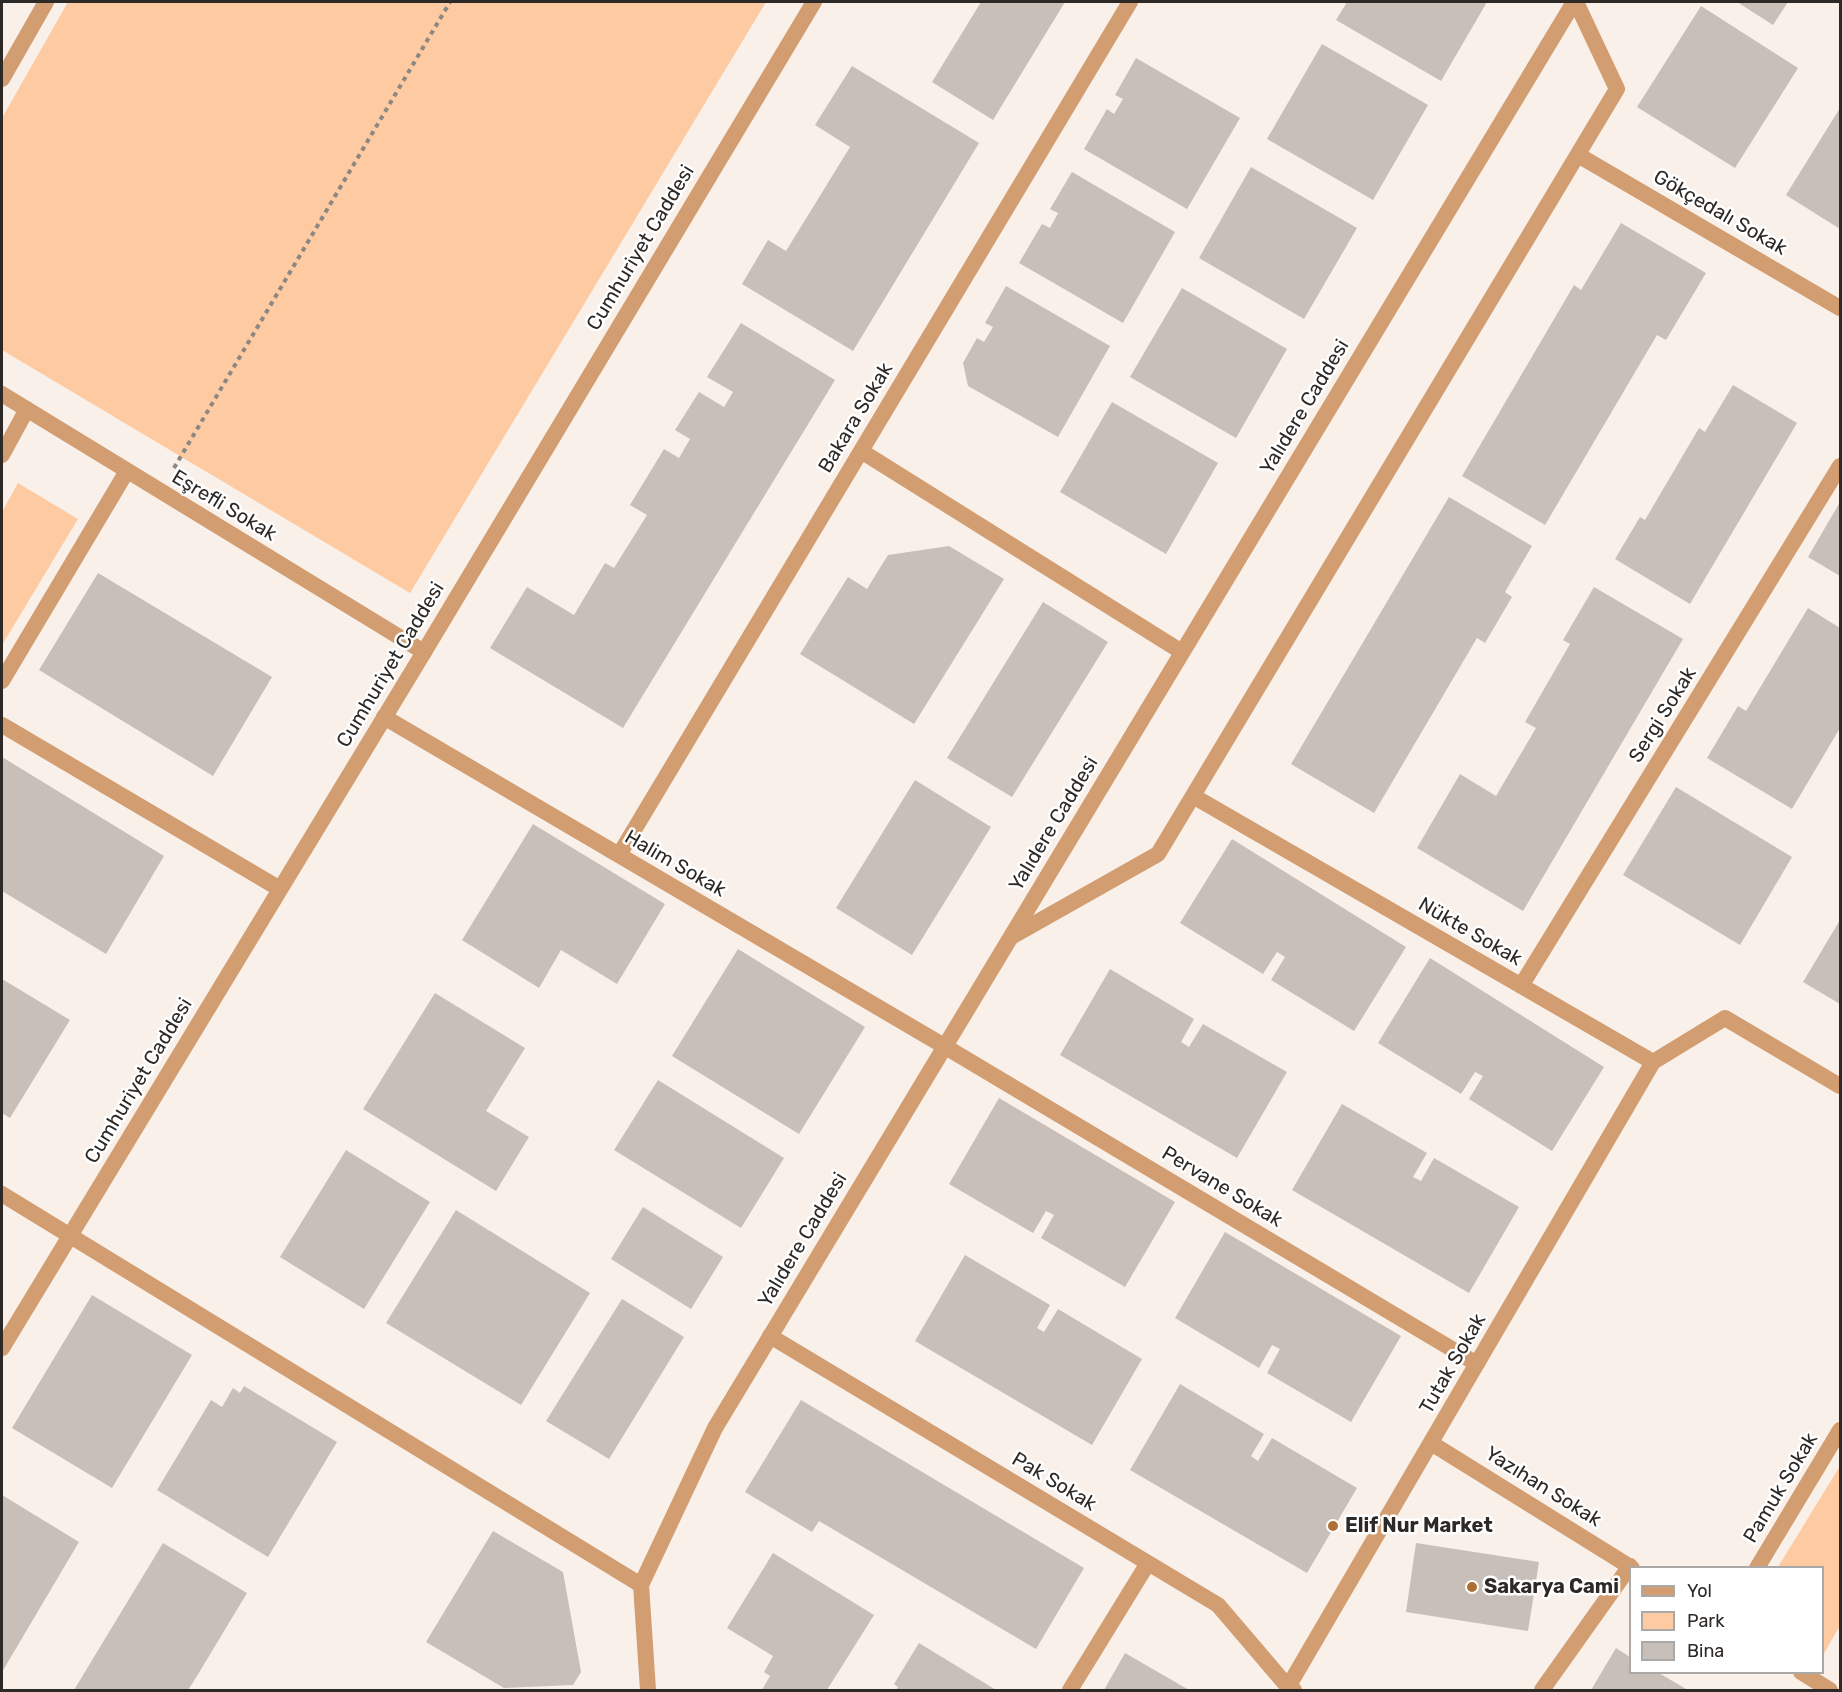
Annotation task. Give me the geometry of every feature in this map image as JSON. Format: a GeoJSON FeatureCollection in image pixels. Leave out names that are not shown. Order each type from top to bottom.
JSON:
{"type":"FeatureCollection","features":[{"type":"Feature","properties":{"kind":"street"},"geometry":{"type":"LineString","coordinates":[[2,79],[46,2]]}},
{"type":"Feature","properties":{"kind":"street","name":"Cumhuriyet Caddesi"},"geometry":{"type":"LineString","coordinates":[[2,1348],[424,652],[814,2]]}},
{"type":"Feature","properties":{"kind":"street","name":"Bakara Sokak"},"geometry":{"type":"LineString","coordinates":[[619,855],[1130,2]]}},
{"type":"Feature","properties":{"kind":"street"},"geometry":{"type":"LineString","coordinates":[[1011,937],[1158,854],[1617,89],[1575,2]]}},
{"type":"Feature","properties":{"kind":"street","name":"Yalıdere Caddesi"},"geometry":{"type":"LineString","coordinates":[[648,1690],[640,1585],[715,1428],[1575,2]]}},
{"type":"Feature","properties":{"kind":"street","name":"Gökçedalı Sokak"},"geometry":{"type":"LineString","coordinates":[[1578,155],[1840,308]]}},
{"type":"Feature","properties":{"kind":"street","name":"Eşrefli Sokak"},"geometry":{"type":"LineString","coordinates":[[2,394],[424,652]]}},
{"type":"Feature","properties":{"kind":"street"},"geometry":{"type":"LineString","coordinates":[[2,455],[27,409]]}},
{"type":"Feature","properties":{"kind":"street"},"geometry":{"type":"LineString","coordinates":[[861,451],[1182,652]]}},
{"type":"Feature","properties":{"kind":"street","name":"Sergi Sokak"},"geometry":{"type":"LineString","coordinates":[[1521,986],[1840,466]]}},
{"type":"Feature","properties":{"kind":"street"},"geometry":{"type":"LineString","coordinates":[[2,681],[128,471]]}},
{"type":"Feature","properties":{"kind":"street","name":"Halim Sokak"},"geometry":{"type":"LineString","coordinates":[[384,717],[945,1046]]}},
{"type":"Feature","properties":{"kind":"street"},"geometry":{"type":"LineString","coordinates":[[2,725],[280,889]]}},
{"type":"Feature","properties":{"kind":"street","name":"Nükte Sokak"},"geometry":{"type":"LineString","coordinates":[[1193,795],[1653,1062]]}},
{"type":"Feature","properties":{"kind":"street"},"geometry":{"type":"LineString","coordinates":[[1653,1062],[1725,1018],[1840,1086]]}},
{"type":"Feature","properties":{"kind":"street","name":"Pervane Sokak"},"geometry":{"type":"LineString","coordinates":[[945,1046],[1477,1364]]}},
{"type":"Feature","properties":{"kind":"street","name":"Tutak Sokak"},"geometry":{"type":"LineString","coordinates":[[1291,1689],[1653,1062]]}},
{"type":"Feature","properties":{"kind":"street"},"geometry":{"type":"LineString","coordinates":[[2,1194],[640,1585]]}},
{"type":"Feature","properties":{"kind":"street","name":"Pak Sokak"},"geometry":{"type":"LineString","coordinates":[[770,1336],[1218,1605],[1291,1689]]}},
{"type":"Feature","properties":{"kind":"street","name":"Pamuk Sokak"},"geometry":{"type":"LineString","coordinates":[[1758,1566],[1840,1430]]}},
{"type":"Feature","properties":{"kind":"street","name":"Yazıhan Sokak"},"geometry":{"type":"LineString","coordinates":[[1431,1443],[1629,1566]]}},
{"type":"Feature","properties":{"kind":"street"},"geometry":{"type":"LineString","coordinates":[[1070,1690],[1148,1563]]}},
{"type":"Feature","properties":{"kind":"street"},"geometry":{"type":"LineString","coordinates":[[1542,1690],[1629,1570]]}},
{"type":"Feature","properties":{"kind":"street"},"geometry":{"type":"LineString","coordinates":[[1804,1674],[1830,1690]]}},
{"type":"Feature","properties":{"kind":"street"},"geometry":{"type":"LineString","coordinates":[[1835,1690],[1840,1682]]}},
{"type":"Feature","properties":{"kind":"path"},"geometry":{"type":"LineString","coordinates":[[160,492],[450,2]]}},
{"type":"Feature","properties":{"kind":"green space"},"geometry":{"type":"Polygon","coordinates":[[[68,2],[766,2],[410,593],[2,350],[2,118],[68,2]]]}},
{"type":"Feature","properties":{"kind":"green space"},"geometry":{"type":"Polygon","coordinates":[[[18,483],[78,519],[2,645],[2,512],[18,483]]]}},
{"type":"Feature","properties":{"kind":"green space"},"geometry":{"type":"Polygon","coordinates":[[[1840,1466],[1840,1626],[1824,1653],[1824,1566],[1779,1566],[1840,1466]]]}},
{"type":"Feature","properties":{"kind":"building"},"geometry":{"type":"Polygon","coordinates":[[[981,2],[1065,2],[993,120],[932,82],[981,2]]]}},
{"type":"Feature","properties":{"kind":"building"},"geometry":{"type":"Polygon","coordinates":[[[1347,2],[1487,2],[1441,81],[1336,20],[1347,2]]]}},
{"type":"Feature","properties":{"kind":"building"},"geometry":{"type":"Polygon","coordinates":[[[1737,2],[1788,2],[1773,25],[1737,2]]]}},
{"type":"Feature","properties":{"kind":"building"},"geometry":{"type":"Polygon","coordinates":[[[1701,6],[1798,68],[1735,168],[1637,107],[1701,6]]]}},
{"type":"Feature","properties":{"kind":"building"},"geometry":{"type":"Polygon","coordinates":[[[1322,44],[1428,105],[1373,200],[1267,139],[1322,44]]]}},
{"type":"Feature","properties":{"kind":"building"},"geometry":{"type":"Polygon","coordinates":[[[1136,58],[1240,118],[1187,209],[1084,149],[1107,109],[1114,114],[1123,99],[1115,95],[1136,58]]]}},
{"type":"Feature","properties":{"kind":"building"},"geometry":{"type":"Polygon","coordinates":[[[852,66],[979,143],[853,351],[742,284],[768,240],[786,251],[850,147],[815,125],[852,66]]]}},
{"type":"Feature","properties":{"kind":"building"},"geometry":{"type":"Polygon","coordinates":[[[1840,108],[1840,229],[1786,195],[1840,108]]]}},
{"type":"Feature","properties":{"kind":"building"},"geometry":{"type":"Polygon","coordinates":[[[1251,167],[1357,228],[1304,319],[1199,258],[1251,167]]]}},
{"type":"Feature","properties":{"kind":"building"},"geometry":{"type":"Polygon","coordinates":[[[1072,172],[1175,232],[1123,323],[1019,263],[1042,224],[1050,228],[1058,213],[1050,209],[1072,172]]]}},
{"type":"Feature","properties":{"kind":"building"},"geometry":{"type":"Polygon","coordinates":[[[1621,223],[1706,273],[1666,340],[1657,335],[1545,525],[1462,476],[1574,285],[1581,290],[1621,223]]]}},
{"type":"Feature","properties":{"kind":"building"},"geometry":{"type":"Polygon","coordinates":[[[1006,286],[1110,346],[1058,437],[968,386],[963,363],[977,338],[984,342],[993,327],[985,323],[1006,286]]]}},
{"type":"Feature","properties":{"kind":"building"},"geometry":{"type":"Polygon","coordinates":[[[1182,288],[1287,349],[1236,438],[1130,377],[1182,288]]]}},
{"type":"Feature","properties":{"kind":"building"},"geometry":{"type":"Polygon","coordinates":[[[741,323],[835,380],[623,728],[490,648],[527,587],[574,615],[605,563],[614,568],[647,515],[630,505],[664,449],[679,458],[690,439],[675,430],[699,392],[724,407],[733,392],[707,377],[741,323]]]}},
{"type":"Feature","properties":{"kind":"building"},"geometry":{"type":"Polygon","coordinates":[[[1733,385],[1797,423],[1690,604],[1615,559],[1640,517],[1645,520],[1699,428],[1705,432],[1733,385]]]}},
{"type":"Feature","properties":{"kind":"building"},"geometry":{"type":"Polygon","coordinates":[[[1112,402],[1218,463],[1166,554],[1060,492],[1112,402]]]}},
{"type":"Feature","properties":{"kind":"building"},"geometry":{"type":"Polygon","coordinates":[[[1449,497],[1532,546],[1505,592],[1512,597],[1485,643],[1477,638],[1374,813],[1291,764],[1449,497]]]}},
{"type":"Feature","properties":{"kind":"building"},"geometry":{"type":"Polygon","coordinates":[[[1840,502],[1840,576],[1808,557],[1840,502]]]}},
{"type":"Feature","properties":{"kind":"building"},"geometry":{"type":"Polygon","coordinates":[[[949,546],[1004,579],[914,724],[800,654],[848,577],[867,589],[888,555],[949,546]]]}},
{"type":"Feature","properties":{"kind":"building"},"geometry":{"type":"Polygon","coordinates":[[[98,573],[272,677],[213,776],[39,670],[98,573]]]}},
{"type":"Feature","properties":{"kind":"building"},"geometry":{"type":"Polygon","coordinates":[[[1594,587],[1683,639],[1523,911],[1417,848],[1460,774],[1496,796],[1536,728],[1525,722],[1570,644],[1563,640],[1594,587]]]}},
{"type":"Feature","properties":{"kind":"building"},"geometry":{"type":"Polygon","coordinates":[[[1043,602],[1108,642],[1012,797],[947,758],[1043,602]]]}},
{"type":"Feature","properties":{"kind":"building"},"geometry":{"type":"Polygon","coordinates":[[[1808,608],[1840,628],[1840,728],[1792,809],[1707,758],[1738,706],[1746,711],[1808,608]]]}},
{"type":"Feature","properties":{"kind":"building"},"geometry":{"type":"Polygon","coordinates":[[[2,757],[164,856],[106,954],[2,891],[2,757]]]}},
{"type":"Feature","properties":{"kind":"building"},"geometry":{"type":"Polygon","coordinates":[[[915,780],[991,827],[912,955],[836,908],[915,780]]]}},
{"type":"Feature","properties":{"kind":"building"},"geometry":{"type":"Polygon","coordinates":[[[1676,787],[1792,857],[1740,945],[1623,875],[1676,787]]]}},
{"type":"Feature","properties":{"kind":"building"},"geometry":{"type":"Polygon","coordinates":[[[533,824],[665,904],[617,984],[561,950],[539,988],[462,940],[533,824]]]}},
{"type":"Feature","properties":{"kind":"building"},"geometry":{"type":"Polygon","coordinates":[[[1232,839],[1406,947],[1354,1031],[1271,980],[1285,957],[1277,952],[1263,974],[1180,923],[1232,839]]]}},
{"type":"Feature","properties":{"kind":"building"},"geometry":{"type":"Polygon","coordinates":[[[1840,920],[1840,1004],[1803,982],[1840,920]]]}},
{"type":"Feature","properties":{"kind":"building"},"geometry":{"type":"Polygon","coordinates":[[[738,949],[865,1027],[799,1134],[672,1056],[738,949]]]}},
{"type":"Feature","properties":{"kind":"building"},"geometry":{"type":"Polygon","coordinates":[[[1430,958],[1604,1067],[1552,1151],[1469,1099],[1483,1076],[1475,1072],[1461,1094],[1378,1043],[1430,958]]]}},
{"type":"Feature","properties":{"kind":"building"},"geometry":{"type":"Polygon","coordinates":[[[1110,969],[1194,1019],[1181,1042],[1189,1047],[1203,1024],[1287,1072],[1237,1158],[1060,1055],[1110,969]]]}},
{"type":"Feature","properties":{"kind":"building"},"geometry":{"type":"Polygon","coordinates":[[[2,979],[70,1020],[10,1118],[2,1113],[2,979]]]}},
{"type":"Feature","properties":{"kind":"building"},"geometry":{"type":"Polygon","coordinates":[[[435,993],[525,1048],[486,1111],[529,1137],[496,1191],[363,1109],[435,993]]]}},
{"type":"Feature","properties":{"kind":"building"},"geometry":{"type":"Polygon","coordinates":[[[658,1080],[784,1158],[741,1228],[614,1150],[658,1080]]]}},
{"type":"Feature","properties":{"kind":"building"},"geometry":{"type":"Polygon","coordinates":[[[999,1098],[1175,1202],[1125,1287],[1041,1238],[1054,1215],[1046,1211],[1033,1233],[949,1184],[999,1098]]]}},
{"type":"Feature","properties":{"kind":"building"},"geometry":{"type":"Polygon","coordinates":[[[1342,1104],[1427,1153],[1413,1177],[1421,1181],[1434,1158],[1519,1207],[1469,1293],[1292,1190],[1342,1104]]]}},
{"type":"Feature","properties":{"kind":"building"},"geometry":{"type":"Polygon","coordinates":[[[346,1150],[430,1202],[364,1309],[280,1257],[346,1150]]]}},
{"type":"Feature","properties":{"kind":"building"},"geometry":{"type":"Polygon","coordinates":[[[643,1207],[723,1257],[691,1309],[611,1259],[643,1207]]]}},
{"type":"Feature","properties":{"kind":"building"},"geometry":{"type":"Polygon","coordinates":[[[456,1210],[590,1293],[521,1405],[386,1323],[456,1210]]]}},
{"type":"Feature","properties":{"kind":"building"},"geometry":{"type":"Polygon","coordinates":[[[1225,1232],[1401,1336],[1351,1422],[1267,1373],[1280,1349],[1272,1345],[1259,1368],[1175,1318],[1225,1232]]]}},
{"type":"Feature","properties":{"kind":"building"},"geometry":{"type":"Polygon","coordinates":[[[965,1255],[1050,1305],[1037,1328],[1044,1332],[1058,1309],[1142,1359],[1092,1445],[915,1341],[965,1255]]]}},
{"type":"Feature","properties":{"kind":"building"},"geometry":{"type":"Polygon","coordinates":[[[92,1295],[192,1355],[112,1488],[12,1428],[92,1295]]]}},
{"type":"Feature","properties":{"kind":"building"},"geometry":{"type":"Polygon","coordinates":[[[622,1299],[684,1337],[609,1459],[546,1421],[622,1299]]]}},
{"type":"Feature","properties":{"kind":"building"},"geometry":{"type":"Polygon","coordinates":[[[1180,1384],[1264,1434],[1251,1456],[1258,1461],[1272,1438],[1357,1488],[1307,1573],[1130,1470],[1180,1384]]]}},
{"type":"Feature","properties":{"kind":"building"},"geometry":{"type":"Polygon","coordinates":[[[244,1386],[337,1442],[268,1557],[157,1490],[211,1400],[222,1407],[233,1388],[240,1393],[244,1386]]]}},
{"type":"Feature","properties":{"kind":"building"},"geometry":{"type":"Polygon","coordinates":[[[801,1400],[1084,1568],[1036,1649],[819,1521],[812,1532],[745,1492],[801,1400]]]}},
{"type":"Feature","properties":{"kind":"building"},"geometry":{"type":"Polygon","coordinates":[[[2,1495],[79,1542],[2,1672],[2,1495]]]}},
{"type":"Feature","properties":{"kind":"building"},"geometry":{"type":"Polygon","coordinates":[[[493,1531],[563,1572],[581,1672],[573,1685],[504,1688],[426,1642],[493,1531]]]}},
{"type":"Feature","properties":{"kind":"building"},"geometry":{"type":"Polygon","coordinates":[[[163,1543],[247,1593],[197,1676],[188,1690],[74,1690],[163,1543]]]}},
{"type":"Feature","properties":{"kind":"building","name":"Sakarya Cami"},"geometry":{"type":"Polygon","coordinates":[[[1416,1543],[1539,1562],[1528,1631],[1406,1612],[1416,1543]]]}},
{"type":"Feature","properties":{"kind":"building"},"geometry":{"type":"Polygon","coordinates":[[[773,1553],[874,1615],[827,1690],[762,1690],[770,1676],[764,1672],[773,1656],[727,1628],[773,1553]]]}},
{"type":"Feature","properties":{"kind":"building"},"geometry":{"type":"Polygon","coordinates":[[[919,1643],[996,1690],[896,1690],[898,1687],[894,1684],[919,1643]]]}},
{"type":"Feature","properties":{"kind":"building"},"geometry":{"type":"Polygon","coordinates":[[[1616,1648],[1629,1656],[1629,1674],[1660,1674],[1688,1690],[1591,1690],[1616,1648]]]}},
{"type":"Feature","properties":{"kind":"building"},"geometry":{"type":"Polygon","coordinates":[[[1125,1653],[1189,1690],[1104,1690],[1125,1653]]]}},
{"type":"Feature","properties":{"kind":"place","name":"Elif Nur Market"},"geometry":{"type":"Point","coordinates":[1333,1526]}},
{"type":"Feature","properties":{"kind":"place","name":"Sakarya Cami"},"geometry":{"type":"Point","coordinates":[1472,1587]}}]}
